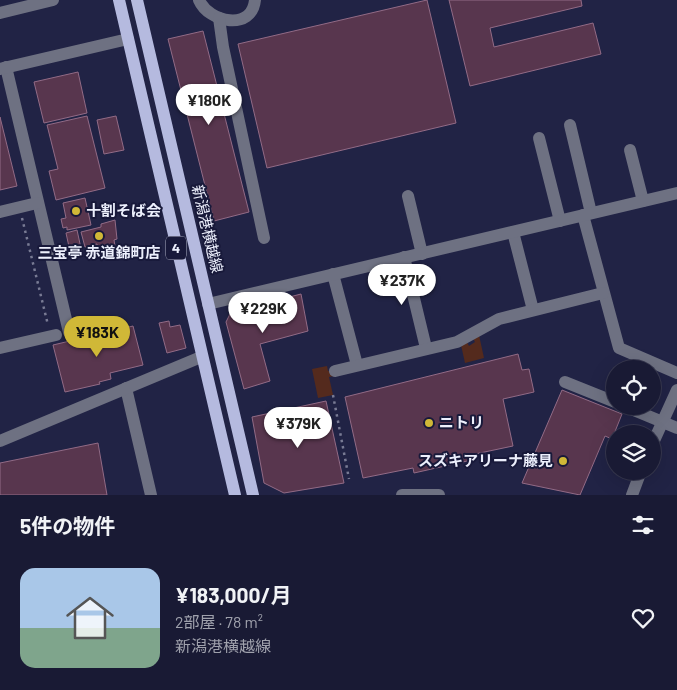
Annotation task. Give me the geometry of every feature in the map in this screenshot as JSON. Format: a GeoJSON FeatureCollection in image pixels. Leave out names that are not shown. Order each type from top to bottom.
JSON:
{"type":"FeatureCollection","features":[{"type":"Feature","properties":{"kind":"main road","name":"4"},"geometry":{"type":"LineString","coordinates":[[119,0],[235,495]]}},
{"type":"Feature","properties":{"kind":"main road","name":"新潟港横越線"},"geometry":{"type":"LineString","coordinates":[[138,0],[253,495]]}},
{"type":"Feature","properties":{"kind":"street"},"geometry":{"type":"LineString","coordinates":[[0,13],[53,0]]}},
{"type":"Feature","properties":{"kind":"street"},"geometry":{"type":"LineString","coordinates":[[199,0],[209,14],[233,21],[246,18],[252,13],[255,0]]}},
{"type":"Feature","properties":{"kind":"street"},"geometry":{"type":"LineString","coordinates":[[219,18],[223,47],[264,238]]}},
{"type":"Feature","properties":{"kind":"street"},"geometry":{"type":"LineString","coordinates":[[69,332],[3,68],[128,39]]}},
{"type":"Feature","properties":{"kind":"street"},"geometry":{"type":"LineString","coordinates":[[570,125],[604,293],[619,348],[677,373]]}},
{"type":"Feature","properties":{"kind":"street"},"geometry":{"type":"LineString","coordinates":[[539,138],[560,221]]}},
{"type":"Feature","properties":{"kind":"street"},"geometry":{"type":"LineString","coordinates":[[630,150],[643,201]]}},
{"type":"Feature","properties":{"kind":"street"},"geometry":{"type":"LineString","coordinates":[[208,304],[677,193]]}},
{"type":"Feature","properties":{"kind":"street"},"geometry":{"type":"LineString","coordinates":[[408,196],[422,254]]}},
{"type":"Feature","properties":{"kind":"street"},"geometry":{"type":"LineString","coordinates":[[0,212],[37,203]]}},
{"type":"Feature","properties":{"kind":"street"},"geometry":{"type":"LineString","coordinates":[[514,232],[533,310]]}},
{"type":"Feature","properties":{"kind":"street"},"geometry":{"type":"LineString","coordinates":[[404,258],[426,348]]}},
{"type":"Feature","properties":{"kind":"street"},"geometry":{"type":"LineString","coordinates":[[333,274],[356,365]]}},
{"type":"Feature","properties":{"kind":"street"},"geometry":{"type":"LineString","coordinates":[[335,371],[457,342],[499,319],[604,293]]}},
{"type":"Feature","properties":{"kind":"street"},"geometry":{"type":"LineString","coordinates":[[0,348],[52,332]]}},
{"type":"Feature","properties":{"kind":"street"},"geometry":{"type":"LineString","coordinates":[[0,441],[202,356]]}},
{"type":"Feature","properties":{"kind":"street"},"geometry":{"type":"LineString","coordinates":[[565,382],[606,398]]}},
{"type":"Feature","properties":{"kind":"street"},"geometry":{"type":"LineString","coordinates":[[126,388],[151,495]]}},
{"type":"Feature","properties":{"kind":"street"},"geometry":{"type":"LineString","coordinates":[[661,426],[677,390]]}},
{"type":"Feature","properties":{"kind":"street"},"geometry":{"type":"LineString","coordinates":[[646,415],[677,428]]}},
{"type":"Feature","properties":{"kind":"street"},"geometry":{"type":"LineString","coordinates":[[632,495],[638,480]]}},
{"type":"Feature","properties":{"kind":"street"},"geometry":{"type":"LineString","coordinates":[[402,495],[439,495]]}},
{"type":"Feature","properties":{"kind":"path"},"geometry":{"type":"LineString","coordinates":[[21,214],[52,332]]}},
{"type":"Feature","properties":{"kind":"path"},"geometry":{"type":"LineString","coordinates":[[333,395],[349,479]]}},
{"type":"Feature","properties":{"kind":"shaded area"},"geometry":{"type":"Polygon","coordinates":[[[479,335],[484,358],[465,363],[461,345],[467,342],[469,346],[475,342],[473,338],[479,335]]]}},
{"type":"Feature","properties":{"kind":"shaded area"},"geometry":{"type":"Polygon","coordinates":[[[327,366],[328,371],[333,370],[334,376],[329,377],[333,395],[318,398],[312,369],[327,366]]]}},
{"type":"Feature","properties":{"kind":"building"},"geometry":{"type":"Polygon","coordinates":[[[427,0],[456,123],[267,168],[238,44],[427,0]]]}},
{"type":"Feature","properties":{"kind":"building"},"geometry":{"type":"Polygon","coordinates":[[[449,0],[581,0],[582,6],[490,28],[494,47],[593,23],[601,54],[470,86],[449,0]]]}},
{"type":"Feature","properties":{"kind":"building"},"geometry":{"type":"Polygon","coordinates":[[[203,31],[249,212],[214,221],[168,39],[203,31]]]}},
{"type":"Feature","properties":{"kind":"building"},"geometry":{"type":"Polygon","coordinates":[[[78,72],[87,113],[44,123],[34,82],[78,72]]]}},
{"type":"Feature","properties":{"kind":"building"},"geometry":{"type":"Polygon","coordinates":[[[87,116],[105,188],[56,200],[49,171],[58,169],[47,125],[87,116]]]}},
{"type":"Feature","properties":{"kind":"building"},"geometry":{"type":"Polygon","coordinates":[[[116,116],[124,150],[104,154],[97,120],[116,116]]]}},
{"type":"Feature","properties":{"kind":"building"},"geometry":{"type":"Polygon","coordinates":[[[0,117],[17,186],[0,190],[0,117]]]}},
{"type":"Feature","properties":{"kind":"building","name":"十割そば会"},"geometry":{"type":"Polygon","coordinates":[[[85,198],[91,225],[67,230],[67,227],[63,228],[61,219],[66,218],[63,203],[85,198]]]}},
{"type":"Feature","properties":{"kind":"building","name":"三宝亭 赤道錦町店"},"geometry":{"type":"Polygon","coordinates":[[[115,220],[117,239],[114,240],[115,246],[98,250],[97,244],[85,247],[81,232],[101,227],[101,224],[115,220]]]}},
{"type":"Feature","properties":{"kind":"building"},"geometry":{"type":"Polygon","coordinates":[[[77,230],[82,253],[71,256],[66,233],[77,230]]]}},
{"type":"Feature","properties":{"kind":"building"},"geometry":{"type":"Polygon","coordinates":[[[301,294],[308,331],[260,344],[270,381],[244,389],[226,322],[231,312],[301,294]]]}},
{"type":"Feature","properties":{"kind":"building"},"geometry":{"type":"Polygon","coordinates":[[[169,321],[170,327],[180,325],[186,348],[167,353],[159,323],[169,321]]]}},
{"type":"Feature","properties":{"kind":"building"},"geometry":{"type":"Polygon","coordinates":[[[133,326],[143,365],[110,373],[111,379],[99,382],[100,384],[65,392],[53,345],[133,326]]]}},
{"type":"Feature","properties":{"kind":"building","name":"ニトリ"},"geometry":{"type":"Polygon","coordinates":[[[518,354],[522,370],[529,369],[534,392],[503,399],[513,446],[475,454],[476,459],[414,473],[413,468],[363,478],[345,397],[518,354]]]}},
{"type":"Feature","properties":{"kind":"building","name":"スズキアリーナ藤見"},"geometry":{"type":"Polygon","coordinates":[[[562,390],[606,408],[606,415],[622,415],[618,425],[606,425],[606,436],[580,495],[522,483],[562,390]]]}},
{"type":"Feature","properties":{"kind":"building"},"geometry":{"type":"Polygon","coordinates":[[[326,401],[344,483],[284,493],[264,483],[252,417],[326,401]]]}},
{"type":"Feature","properties":{"kind":"building"},"geometry":{"type":"Polygon","coordinates":[[[98,443],[107,495],[0,495],[0,463],[98,443]]]}},
{"type":"Feature","properties":{"kind":"place","name":"十割そば会"},"geometry":{"type":"Point","coordinates":[76,211]}},
{"type":"Feature","properties":{"kind":"place","name":"三宝亭 赤道錦町店"},"geometry":{"type":"Point","coordinates":[99,236]}},
{"type":"Feature","properties":{"kind":"place","name":"ニトリ"},"geometry":{"type":"Point","coordinates":[429,423]}},
{"type":"Feature","properties":{"kind":"place","name":"スズキアリーナ藤見"},"geometry":{"type":"Point","coordinates":[563,461]}}]}
